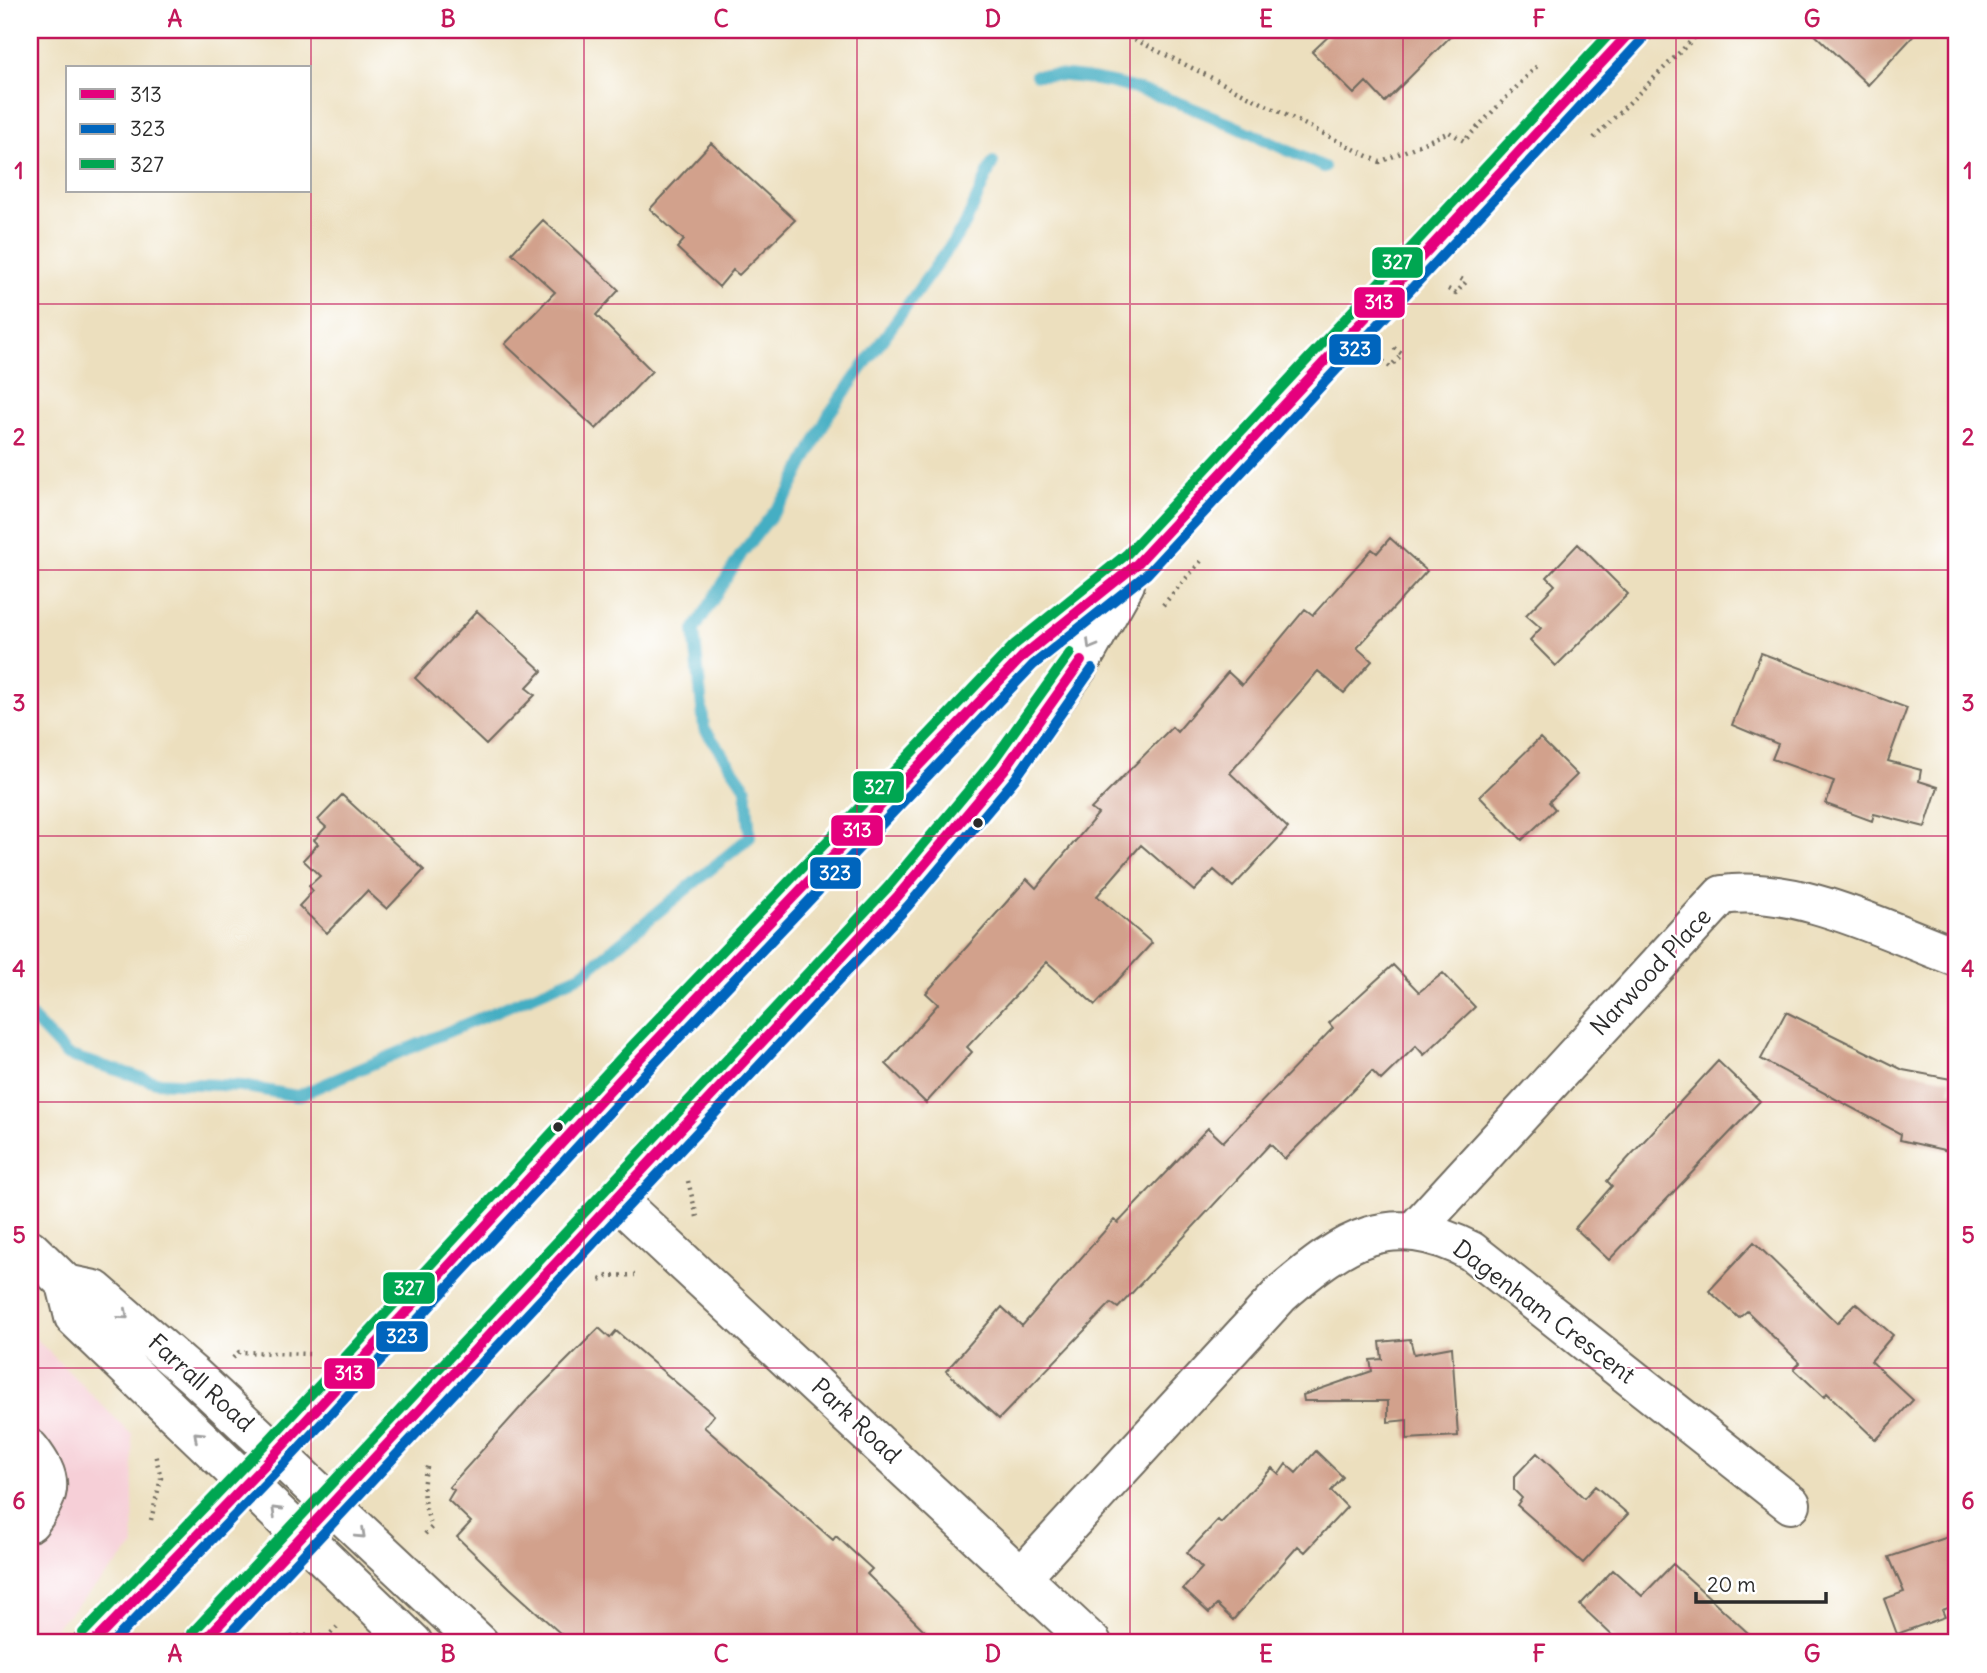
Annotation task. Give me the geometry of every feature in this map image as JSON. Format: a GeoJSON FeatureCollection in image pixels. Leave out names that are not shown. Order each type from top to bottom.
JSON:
{"type":"FeatureCollection","features":[{"type":"Feature","properties":{"kind":"main road"},"geometry":{"type":"LineString","coordinates":[[93,1643],[277,1452],[642,1056],[1024,655],[1137,564],[1632,30]]}},
{"type":"Feature","properties":{"kind":"main road"},"geometry":{"type":"LineString","coordinates":[[202,1643],[332,1507],[898,896],[1004,769],[1078,667],[1137,564]]}},
{"type":"Feature","properties":{"kind":"main road","name":"Narwood Place"},"geometry":{"type":"LineString","coordinates":[[1414,1231],[1722,895],[1749,891],[1782,895],[1957,957]]}},
{"type":"Feature","properties":{"kind":"main road","name":"Park Road"},"geometry":{"type":"LineString","coordinates":[[618,1200],[1092,1643]]}},
{"type":"Feature","properties":{"kind":"main road","name":"Dagenham Crescent"},"geometry":{"type":"LineString","coordinates":[[1022,1576],[1281,1294],[1326,1255],[1352,1241],[1385,1232],[1414,1231],[1445,1237],[1471,1251],[1791,1504]]}},
{"type":"Feature","properties":{"kind":"main road","name":"Farrall Road"},"geometry":{"type":"LineString","coordinates":[[30,1249],[66,1284],[74,1317],[414,1643]]}},
{"type":"Feature","properties":{"kind":"main road","name":"Farrall Road"},"geometry":{"type":"LineString","coordinates":[[66,1284],[95,1290],[277,1452],[332,1507],[479,1643]]}},
{"type":"Feature","properties":{"kind":"main road"},"geometry":{"type":"LineString","coordinates":[[30,1448],[44,1468],[48,1486],[46,1501],[30,1522]]}},
{"type":"Feature","properties":{"kind":"path"},"geometry":{"type":"LineString","coordinates":[[1116,30],[1380,162],[1450,132],[1464,141],[1538,65]]}},
{"type":"Feature","properties":{"kind":"path"},"geometry":{"type":"LineString","coordinates":[[1590,142],[1702,30]]}},
{"type":"Feature","properties":{"kind":"path"},"geometry":{"type":"LineString","coordinates":[[1445,288],[1456,293],[1466,282],[1455,275],[1465,266]]}},
{"type":"Feature","properties":{"kind":"path"},"geometry":{"type":"LineString","coordinates":[[1379,358],[1390,367],[1402,354],[1392,347],[1398,340]]}},
{"type":"Feature","properties":{"kind":"path"},"geometry":{"type":"LineString","coordinates":[[1158,611],[1204,558]]}},
{"type":"Feature","properties":{"kind":"path"},"geometry":{"type":"LineString","coordinates":[[690,1171],[688,1184],[698,1220]]}},
{"type":"Feature","properties":{"kind":"path"},"geometry":{"type":"LineString","coordinates":[[597,1281],[608,1276],[643,1277]]}},
{"type":"Feature","properties":{"kind":"path"},"geometry":{"type":"LineString","coordinates":[[432,1527],[424,1507],[421,1485],[434,1453]]}},
{"type":"Feature","properties":{"kind":"path"},"geometry":{"type":"LineString","coordinates":[[271,1643],[288,1636],[314,1635],[350,1643]]}},
{"type":"Feature","properties":{"kind":"shaded area"},"geometry":{"type":"Polygon","coordinates":[[[30,1333],[132,1435],[134,1547],[40,1643],[30,1643],[30,1333]]]}},
{"type":"Feature","properties":{"kind":"building"},"geometry":{"type":"Polygon","coordinates":[[[1335,30],[1457,30],[1385,102],[1366,82],[1354,94],[1312,52],[1335,30]]]}},
{"type":"Feature","properties":{"kind":"building"},"geometry":{"type":"Polygon","coordinates":[[[1810,30],[1919,30],[1868,85],[1810,30]]]}},
{"type":"Feature","properties":{"kind":"building"},"geometry":{"type":"Polygon","coordinates":[[[711,143],[795,220],[739,275],[733,270],[719,287],[677,248],[684,240],[650,209],[711,143]]]}},
{"type":"Feature","properties":{"kind":"building"},"geometry":{"type":"Polygon","coordinates":[[[543,220],[619,290],[596,315],[652,371],[596,429],[505,344],[555,292],[512,253],[543,220]]]}},
{"type":"Feature","properties":{"kind":"building"},"geometry":{"type":"Polygon","coordinates":[[[1390,538],[1427,571],[1357,648],[1372,661],[1344,693],[1318,671],[1230,773],[1288,828],[1233,887],[1214,870],[1194,891],[1141,845],[1097,896],[1152,943],[1095,1005],[1047,962],[967,1047],[972,1052],[926,1103],[886,1064],[938,1004],[926,993],[1027,879],[1036,888],[1098,814],[1091,809],[1172,727],[1177,732],[1228,672],[1242,685],[1305,609],[1313,615],[1372,549],[1377,553],[1390,538]]]}},
{"type":"Feature","properties":{"kind":"building"},"geometry":{"type":"Polygon","coordinates":[[[1578,544],[1628,594],[1556,666],[1530,640],[1541,628],[1526,615],[1555,585],[1547,577],[1578,544]]]}},
{"type":"Feature","properties":{"kind":"building"},"geometry":{"type":"Polygon","coordinates":[[[477,611],[542,671],[526,688],[535,695],[486,745],[415,678],[477,611]]]}},
{"type":"Feature","properties":{"kind":"building"},"geometry":{"type":"Polygon","coordinates":[[[1761,653],[1907,708],[1888,761],[1921,770],[1919,781],[1938,787],[1925,827],[1874,814],[1872,821],[1826,804],[1834,781],[1772,759],[1778,744],[1732,725],[1761,653]]]}},
{"type":"Feature","properties":{"kind":"building"},"geometry":{"type":"Polygon","coordinates":[[[1540,738],[1577,775],[1549,802],[1555,809],[1522,840],[1480,796],[1540,738]]]}},
{"type":"Feature","properties":{"kind":"building"},"geometry":{"type":"Polygon","coordinates":[[[342,795],[424,870],[387,909],[367,891],[327,933],[299,906],[313,891],[309,886],[320,876],[303,860],[318,844],[314,840],[326,827],[318,820],[342,795]]]}},
{"type":"Feature","properties":{"kind":"building"},"geometry":{"type":"Polygon","coordinates":[[[1393,965],[1419,992],[1443,973],[1475,1007],[1424,1055],[1416,1046],[1381,1080],[1372,1071],[1285,1159],[1270,1144],[1118,1308],[1111,1303],[999,1419],[946,1371],[1002,1307],[1022,1326],[1114,1220],[1118,1223],[1208,1128],[1223,1142],[1333,1028],[1329,1023],[1393,965]]]}},
{"type":"Feature","properties":{"kind":"building"},"geometry":{"type":"Polygon","coordinates":[[[1786,1012],[1903,1070],[1951,1079],[1950,1090],[1957,1092],[1957,1153],[1900,1140],[1901,1134],[1761,1059],[1786,1012]]]}},
{"type":"Feature","properties":{"kind":"building"},"geometry":{"type":"Polygon","coordinates":[[[1718,1061],[1760,1101],[1609,1260],[1575,1228],[1612,1186],[1607,1181],[1718,1061]]]}},
{"type":"Feature","properties":{"kind":"building"},"geometry":{"type":"Polygon","coordinates":[[[1754,1242],[1837,1323],[1856,1303],[1893,1335],[1871,1361],[1913,1400],[1876,1440],[1827,1393],[1824,1397],[1794,1369],[1800,1363],[1747,1311],[1739,1318],[1709,1291],[1754,1242]]]}},
{"type":"Feature","properties":{"kind":"building"},"geometry":{"type":"Polygon","coordinates":[[[599,1328],[610,1338],[616,1331],[714,1415],[704,1427],[833,1540],[836,1536],[872,1569],[867,1574],[937,1643],[571,1643],[510,1588],[457,1537],[471,1522],[448,1500],[454,1490],[449,1487],[529,1398],[599,1328]]]}},
{"type":"Feature","properties":{"kind":"building"},"geometry":{"type":"Polygon","coordinates":[[[1410,1339],[1414,1354],[1452,1347],[1458,1436],[1407,1439],[1407,1420],[1388,1422],[1388,1401],[1304,1401],[1303,1395],[1372,1371],[1370,1360],[1382,1359],[1380,1342],[1410,1339]]]}},
{"type":"Feature","properties":{"kind":"building"},"geometry":{"type":"Polygon","coordinates":[[[1316,1451],[1343,1477],[1331,1491],[1347,1507],[1305,1552],[1298,1546],[1233,1620],[1217,1605],[1209,1613],[1183,1589],[1202,1568],[1187,1553],[1218,1520],[1221,1523],[1272,1468],[1279,1474],[1286,1464],[1296,1473],[1316,1451]]]}},
{"type":"Feature","properties":{"kind":"building"},"geometry":{"type":"Polygon","coordinates":[[[1537,1453],[1584,1498],[1595,1486],[1628,1514],[1583,1563],[1517,1505],[1522,1498],[1514,1490],[1514,1477],[1537,1453]]]}},
{"type":"Feature","properties":{"kind":"building"},"geometry":{"type":"Polygon","coordinates":[[[1957,1534],[1957,1605],[1942,1610],[1945,1617],[1897,1634],[1884,1599],[1904,1592],[1889,1557],[1957,1534]]]}},
{"type":"Feature","properties":{"kind":"building"},"geometry":{"type":"Polygon","coordinates":[[[1673,1564],[1759,1643],[1620,1643],[1580,1605],[1613,1570],[1642,1596],[1673,1564]]]}},
{"type":"Feature","properties":{"kind":"waterway"},"geometry":{"type":"LineString","coordinates":[[1036,75],[1074,77],[1148,92],[1219,119],[1324,167]]}},
{"type":"Feature","properties":{"kind":"waterway"},"geometry":{"type":"LineString","coordinates":[[30,1016],[67,1055],[156,1082],[241,1086],[297,1096],[581,975],[750,837],[746,788],[704,728],[694,630],[742,553],[789,493],[829,414],[965,225],[993,162]]}},
{"type":"Feature","properties":{"kind":"transit line","name":"327"},"geometry":{"type":"LineString","coordinates":[[83,1633],[267,1442],[632,1046],[1014,645],[1127,554],[1613,30]]}},
{"type":"Feature","properties":{"kind":"transit line","name":"313"},"geometry":{"type":"LineString","coordinates":[[93,1643],[277,1452],[642,1056],[1024,655],[1137,564],[1632,30]]}},
{"type":"Feature","properties":{"kind":"transit line","name":"323"},"geometry":{"type":"LineString","coordinates":[[112,1643],[287,1461],[652,1066],[1033,665],[1147,574],[1642,40]]}},
{"type":"Feature","properties":{"kind":"transit line","name":"327"},"geometry":{"type":"LineString","coordinates":[[192,1633],[888,887],[993,761],[1070,653]]}},
{"type":"Feature","properties":{"kind":"transit line","name":"313"},"geometry":{"type":"LineString","coordinates":[[202,1643],[898,896],[1004,770],[1081,661]]}},
{"type":"Feature","properties":{"kind":"transit line","name":"323"},"geometry":{"type":"LineString","coordinates":[[221,1643],[908,906],[1015,779],[1092,669]]}}]}
